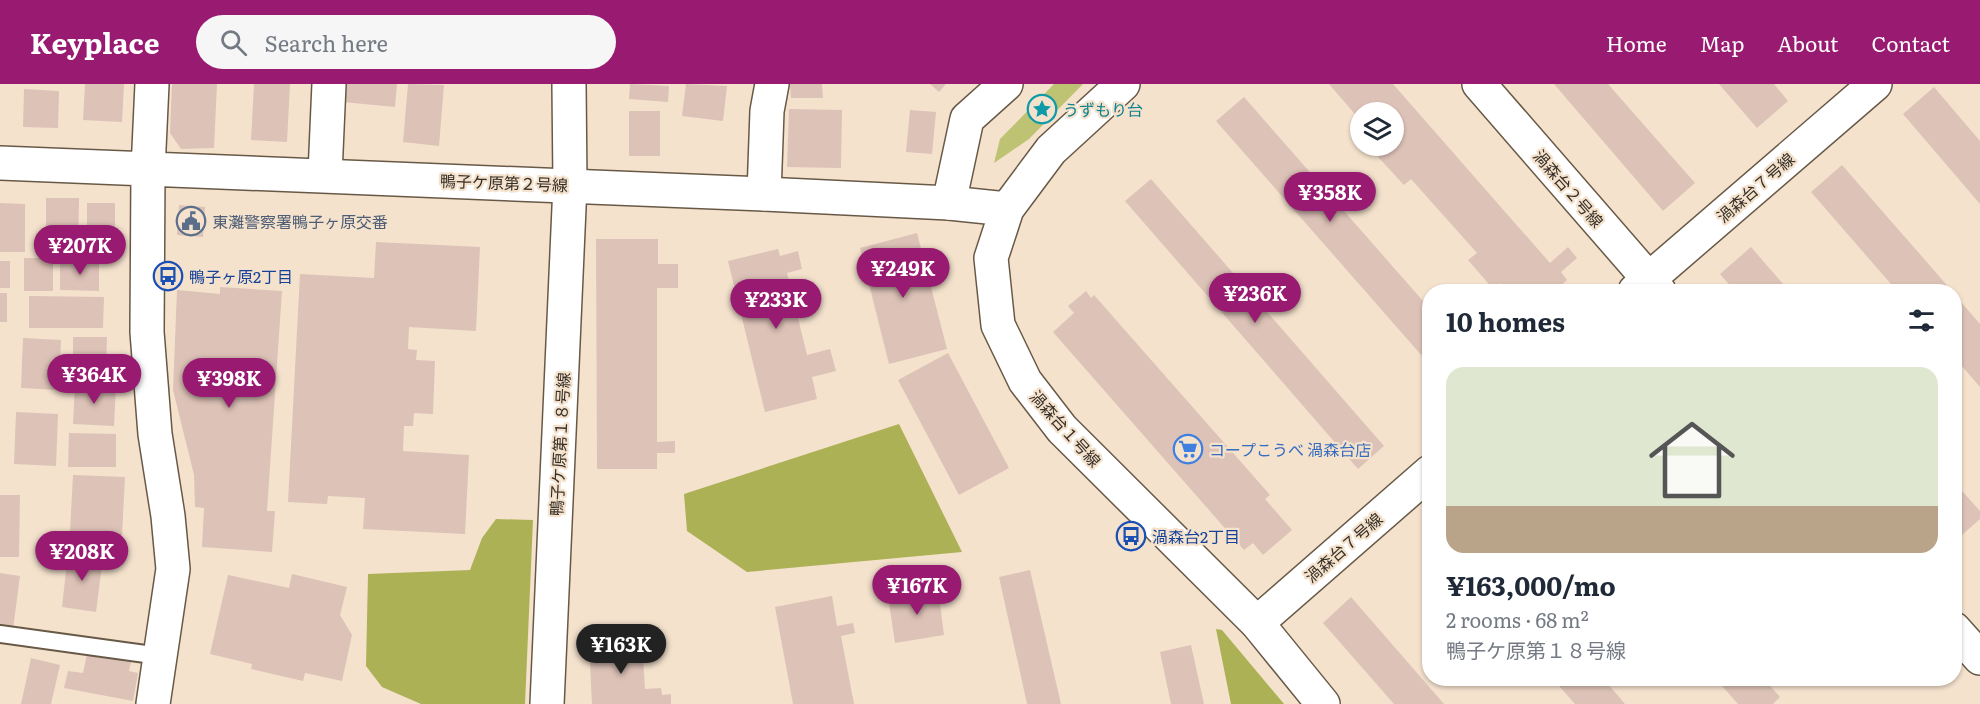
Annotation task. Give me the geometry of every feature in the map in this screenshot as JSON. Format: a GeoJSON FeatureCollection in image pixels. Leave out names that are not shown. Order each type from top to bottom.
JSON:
{"type":"FeatureCollection","features":[{"type":"Feature","properties":{"kind":"street"},"geometry":{"type":"LineString","coordinates":[[152,84],[148,170],[147,332],[155,434],[168,516],[172,569],[153,704]]}},
{"type":"Feature","properties":{"kind":"street"},"geometry":{"type":"LineString","coordinates":[[325,174],[329,84]]}},
{"type":"Feature","properties":{"kind":"street","name":"鴨子ケ原第１８号線"},"geometry":{"type":"LineString","coordinates":[[547,704],[570,185],[569,84]]}},
{"type":"Feature","properties":{"kind":"street"},"geometry":{"type":"LineString","coordinates":[[764,194],[767,111],[772,84]]}},
{"type":"Feature","properties":{"kind":"street"},"geometry":{"type":"LineString","coordinates":[[949,202],[967,119],[1006,84]]}},
{"type":"Feature","properties":{"kind":"street","name":"渦森台１号線"},"geometry":{"type":"LineString","coordinates":[[1122,84],[1051,150],[1007,209],[991,258],[998,325],[1025,381],[1062,429],[1257,623],[1323,704]]}},
{"type":"Feature","properties":{"kind":"street","name":"渦森台２号線"},"geometry":{"type":"LineString","coordinates":[[1479,84],[1646,284]]}},
{"type":"Feature","properties":{"kind":"street","name":"渦森台７号線"},"geometry":{"type":"LineString","coordinates":[[1651,284],[1875,84]]}},
{"type":"Feature","properties":{"kind":"street","name":"鴨子ケ原第２号線"},"geometry":{"type":"LineString","coordinates":[[0,163],[148,170],[325,174],[949,202],[1007,209]]}},
{"type":"Feature","properties":{"kind":"street","name":"渦森台７号線"},"geometry":{"type":"LineString","coordinates":[[1257,623],[1422,479]]}},
{"type":"Feature","properties":{"kind":"street"},"geometry":{"type":"LineString","coordinates":[[1962,638],[1980,658]]}},
{"type":"Feature","properties":{"kind":"lane"},"geometry":{"type":"LineString","coordinates":[[0,634],[160,656]]}},
{"type":"Feature","properties":{"kind":"green space"},"geometry":{"type":"Polygon","coordinates":[[[1054,84],[1083,84],[1029,139],[994,163],[1000,139],[1054,84]]]}},
{"type":"Feature","properties":{"kind":"green space"},"geometry":{"type":"Polygon","coordinates":[[[899,424],[962,552],[747,572],[687,531],[684,494],[899,424]]]}},
{"type":"Feature","properties":{"kind":"green space"},"geometry":{"type":"Polygon","coordinates":[[[496,519],[533,520],[525,704],[421,704],[382,687],[366,666],[368,574],[470,570],[482,538],[496,519]]]}},
{"type":"Feature","properties":{"kind":"green space"},"geometry":{"type":"Polygon","coordinates":[[[1216,629],[1222,630],[1284,704],[1231,704],[1216,629]]]}},
{"type":"Feature","properties":{"kind":"building"},"geometry":{"type":"Polygon","coordinates":[[[85,84],[124,84],[122,122],[83,120],[85,84]]]}},
{"type":"Feature","properties":{"kind":"building"},"geometry":{"type":"Polygon","coordinates":[[[172,84],[217,84],[214,148],[181,149],[170,133],[172,84]]]}},
{"type":"Feature","properties":{"kind":"building"},"geometry":{"type":"Polygon","coordinates":[[[254,84],[290,84],[287,142],[251,140],[254,84]]]}},
{"type":"Feature","properties":{"kind":"building"},"geometry":{"type":"Polygon","coordinates":[[[345,84],[397,84],[395,107],[343,102],[345,84]]]}},
{"type":"Feature","properties":{"kind":"building"},"geometry":{"type":"Polygon","coordinates":[[[408,84],[444,85],[439,146],[403,142],[408,84]]]}},
{"type":"Feature","properties":{"kind":"building"},"geometry":{"type":"Polygon","coordinates":[[[630,84],[669,86],[668,102],[629,99],[630,84]]]}},
{"type":"Feature","properties":{"kind":"building"},"geometry":{"type":"Polygon","coordinates":[[[686,84],[727,86],[723,121],[682,116],[686,84]]]}},
{"type":"Feature","properties":{"kind":"building"},"geometry":{"type":"Polygon","coordinates":[[[790,84],[822,84],[823,98],[791,98],[790,84]]]}},
{"type":"Feature","properties":{"kind":"building"},"geometry":{"type":"Polygon","coordinates":[[[930,84],[946,84],[939,92],[930,84]]]}},
{"type":"Feature","properties":{"kind":"building"},"geometry":{"type":"Polygon","coordinates":[[[1329,84],[1393,84],[1550,263],[1568,247],[1577,258],[1561,272],[1567,280],[1563,284],[1489,284],[1468,260],[1477,253],[1411,179],[1404,185],[1378,157],[1404,156],[1404,102],[1350,102],[1350,108],[1329,84]]]}},
{"type":"Feature","properties":{"kind":"building"},"geometry":{"type":"Polygon","coordinates":[[[1554,84],[1608,84],[1695,183],[1663,211],[1554,84]]]}},
{"type":"Feature","properties":{"kind":"building"},"geometry":{"type":"Polygon","coordinates":[[[1719,84],[1774,84],[1788,101],[1757,128],[1719,84]]]}},
{"type":"Feature","properties":{"kind":"building"},"geometry":{"type":"Polygon","coordinates":[[[1934,87],[1980,141],[1980,204],[1903,114],[1934,87]]]}},
{"type":"Feature","properties":{"kind":"building"},"geometry":{"type":"Polygon","coordinates":[[[24,89],[59,91],[58,128],[23,127],[24,89]]]}},
{"type":"Feature","properties":{"kind":"building"},"geometry":{"type":"Polygon","coordinates":[[[1244,97],[1422,300],[1422,356],[1216,121],[1244,97]]]}},
{"type":"Feature","properties":{"kind":"building"},"geometry":{"type":"Polygon","coordinates":[[[789,109],[842,110],[841,168],[787,167],[789,109]]]}},
{"type":"Feature","properties":{"kind":"building"},"geometry":{"type":"Polygon","coordinates":[[[910,110],[936,112],[932,154],[906,152],[910,110]]]}},
{"type":"Feature","properties":{"kind":"building"},"geometry":{"type":"Polygon","coordinates":[[[629,111],[660,111],[660,156],[629,156],[629,111]]]}},
{"type":"Feature","properties":{"kind":"building"},"geometry":{"type":"Polygon","coordinates":[[[1842,165],[1946,284],[1891,284],[1811,192],[1842,165]]]}},
{"type":"Feature","properties":{"kind":"building"},"geometry":{"type":"Polygon","coordinates":[[[1151,179],[1384,446],[1358,469],[1125,201],[1151,179]]]}},
{"type":"Feature","properties":{"kind":"building"},"geometry":{"type":"Polygon","coordinates":[[[46,198],[79,198],[78,249],[46,249],[46,198]]]}},
{"type":"Feature","properties":{"kind":"building"},"geometry":{"type":"Polygon","coordinates":[[[0,203],[25,204],[25,252],[0,252],[0,203]]]}},
{"type":"Feature","properties":{"kind":"building"},"geometry":{"type":"Polygon","coordinates":[[[87,203],[115,203],[115,253],[87,253],[87,203]]]}},
{"type":"Feature","properties":{"kind":"building","name":"東灘警察署鴨子ヶ原交番"},"geometry":{"type":"Polygon","coordinates":[[[179,205],[205,207],[203,237],[177,235],[179,205]]]}},
{"type":"Feature","properties":{"kind":"building"},"geometry":{"type":"Polygon","coordinates":[[[917,233],[947,349],[889,364],[860,248],[917,233]]]}},
{"type":"Feature","properties":{"kind":"building"},"geometry":{"type":"Polygon","coordinates":[[[596,239],[658,239],[658,264],[678,264],[678,288],[657,288],[657,442],[675,441],[675,453],[657,453],[657,469],[597,469],[596,239]]]}},
{"type":"Feature","properties":{"kind":"building"},"geometry":{"type":"Polygon","coordinates":[[[376,242],[480,247],[476,331],[409,327],[408,349],[417,350],[416,360],[435,361],[433,414],[414,413],[413,426],[404,426],[403,451],[469,455],[465,534],[363,529],[365,498],[328,496],[327,504],[288,502],[300,274],[374,278],[376,242]]]}},
{"type":"Feature","properties":{"kind":"building"},"geometry":{"type":"Polygon","coordinates":[[[1751,247],[1783,284],[1729,284],[1720,274],[1751,247]]]}},
{"type":"Feature","properties":{"kind":"building"},"geometry":{"type":"Polygon","coordinates":[[[778,249],[780,256],[798,251],[802,269],[787,273],[807,355],[830,349],[836,371],[812,377],[817,399],[765,412],[728,261],[778,249]]]}},
{"type":"Feature","properties":{"kind":"building"},"geometry":{"type":"Polygon","coordinates":[[[24,258],[53,258],[53,291],[24,291],[24,258]]]}},
{"type":"Feature","properties":{"kind":"building"},"geometry":{"type":"Polygon","coordinates":[[[0,261],[10,261],[10,288],[0,288],[0,261]]]}},
{"type":"Feature","properties":{"kind":"building"},"geometry":{"type":"Polygon","coordinates":[[[60,262],[99,262],[99,291],[60,290],[60,262]]]}},
{"type":"Feature","properties":{"kind":"building"},"geometry":{"type":"Polygon","coordinates":[[[220,287],[282,291],[267,511],[275,511],[272,552],[202,547],[204,508],[195,507],[194,475],[173,390],[177,290],[220,294],[220,287]]]}},
{"type":"Feature","properties":{"kind":"building"},"geometry":{"type":"Polygon","coordinates":[[[1086,291],[1091,298],[1094,295],[1270,495],[1265,499],[1292,530],[1263,555],[1253,543],[1244,550],[1053,332],[1074,313],[1068,306],[1086,291]]]}},
{"type":"Feature","properties":{"kind":"building"},"geometry":{"type":"Polygon","coordinates":[[[0,293],[7,293],[7,322],[0,322],[0,293]]]}},
{"type":"Feature","properties":{"kind":"building"},"geometry":{"type":"Polygon","coordinates":[[[29,296],[104,297],[103,328],[29,328],[29,296]]]}},
{"type":"Feature","properties":{"kind":"building"},"geometry":{"type":"Polygon","coordinates":[[[1962,303],[1980,324],[1980,387],[1962,366],[1962,303]]]}},
{"type":"Feature","properties":{"kind":"building"},"geometry":{"type":"Polygon","coordinates":[[[73,337],[107,337],[106,368],[73,367],[73,337]]]}},
{"type":"Feature","properties":{"kind":"building"},"geometry":{"type":"Polygon","coordinates":[[[23,338],[61,340],[59,390],[21,388],[23,338]]]}},
{"type":"Feature","properties":{"kind":"building"},"geometry":{"type":"Polygon","coordinates":[[[948,353],[1009,468],[959,495],[898,380],[948,353]]]}},
{"type":"Feature","properties":{"kind":"building"},"geometry":{"type":"Polygon","coordinates":[[[75,384],[116,386],[114,426],[73,424],[75,384]]]}},
{"type":"Feature","properties":{"kind":"building"},"geometry":{"type":"Polygon","coordinates":[[[16,412],[58,414],[56,466],[14,464],[16,412]]]}},
{"type":"Feature","properties":{"kind":"building"},"geometry":{"type":"Polygon","coordinates":[[[69,433],[116,434],[116,467],[68,467],[69,433]]]}},
{"type":"Feature","properties":{"kind":"building"},"geometry":{"type":"Polygon","coordinates":[[[73,475],[125,477],[122,535],[70,532],[73,475]]]}},
{"type":"Feature","properties":{"kind":"building"},"geometry":{"type":"Polygon","coordinates":[[[1962,491],[1980,511],[1980,519],[1962,535],[1962,491]]]}},
{"type":"Feature","properties":{"kind":"building"},"geometry":{"type":"Polygon","coordinates":[[[0,495],[20,495],[19,557],[0,557],[0,495]]]}},
{"type":"Feature","properties":{"kind":"building"},"geometry":{"type":"Polygon","coordinates":[[[68,553],[103,557],[96,612],[62,607],[68,553]]]}},
{"type":"Feature","properties":{"kind":"building"},"geometry":{"type":"Polygon","coordinates":[[[1030,570],[1061,704],[1027,704],[999,577],[1030,570]]]}},
{"type":"Feature","properties":{"kind":"building"},"geometry":{"type":"Polygon","coordinates":[[[0,573],[20,576],[13,629],[0,627],[0,573]]]}},
{"type":"Feature","properties":{"kind":"building"},"geometry":{"type":"Polygon","coordinates":[[[292,574],[347,587],[340,615],[352,635],[342,681],[305,673],[303,681],[251,669],[252,664],[210,654],[228,575],[289,588],[292,574]]]}},
{"type":"Feature","properties":{"kind":"building"},"geometry":{"type":"Polygon","coordinates":[[[938,588],[944,635],[895,643],[889,603],[907,601],[906,593],[938,588]]]}},
{"type":"Feature","properties":{"kind":"building"},"geometry":{"type":"Polygon","coordinates":[[[832,596],[837,626],[853,623],[855,633],[841,636],[854,704],[793,704],[775,607],[832,596]]]}},
{"type":"Feature","properties":{"kind":"building"},"geometry":{"type":"Polygon","coordinates":[[[1351,597],[1422,679],[1422,686],[1428,686],[1444,704],[1394,704],[1323,623],[1351,597]]]}},
{"type":"Feature","properties":{"kind":"building"},"geometry":{"type":"Polygon","coordinates":[[[642,640],[645,689],[661,688],[662,695],[671,694],[671,704],[592,704],[589,643],[642,640]]]}},
{"type":"Feature","properties":{"kind":"building"},"geometry":{"type":"Polygon","coordinates":[[[1191,645],[1204,704],[1171,704],[1160,652],[1191,645]]]}},
{"type":"Feature","properties":{"kind":"building"},"geometry":{"type":"Polygon","coordinates":[[[87,654],[131,662],[129,671],[138,673],[133,701],[64,688],[68,671],[83,673],[87,654]]]}},
{"type":"Feature","properties":{"kind":"building"},"geometry":{"type":"Polygon","coordinates":[[[31,658],[60,665],[51,704],[21,704],[31,658]]]}},
{"type":"Feature","properties":{"kind":"building"},"geometry":{"type":"Polygon","coordinates":[[[1559,686],[1610,686],[1625,704],[1575,704],[1559,686]]]}},
{"type":"Feature","properties":{"kind":"building"},"geometry":{"type":"Polygon","coordinates":[[[1722,686],[1770,686],[1780,697],[1773,704],[1738,704],[1722,686]]]}},
{"type":"Feature","properties":{"kind":"place","name":"うずもり台"},"geometry":{"type":"Point","coordinates":[1042,109]}},
{"type":"Feature","properties":{"kind":"place","name":"東灘警察署鴨子ヶ原交番"},"geometry":{"type":"Point","coordinates":[191,221]}},
{"type":"Feature","properties":{"kind":"place","name":"鴨子ヶ原2丁目"},"geometry":{"type":"Point","coordinates":[168,276]}},
{"type":"Feature","properties":{"kind":"place","name":"コープこうべ 渦森台店"},"geometry":{"type":"Point","coordinates":[1188,449]}},
{"type":"Feature","properties":{"kind":"place","name":"渦森台2丁目"},"geometry":{"type":"Point","coordinates":[1131,536]}}]}
